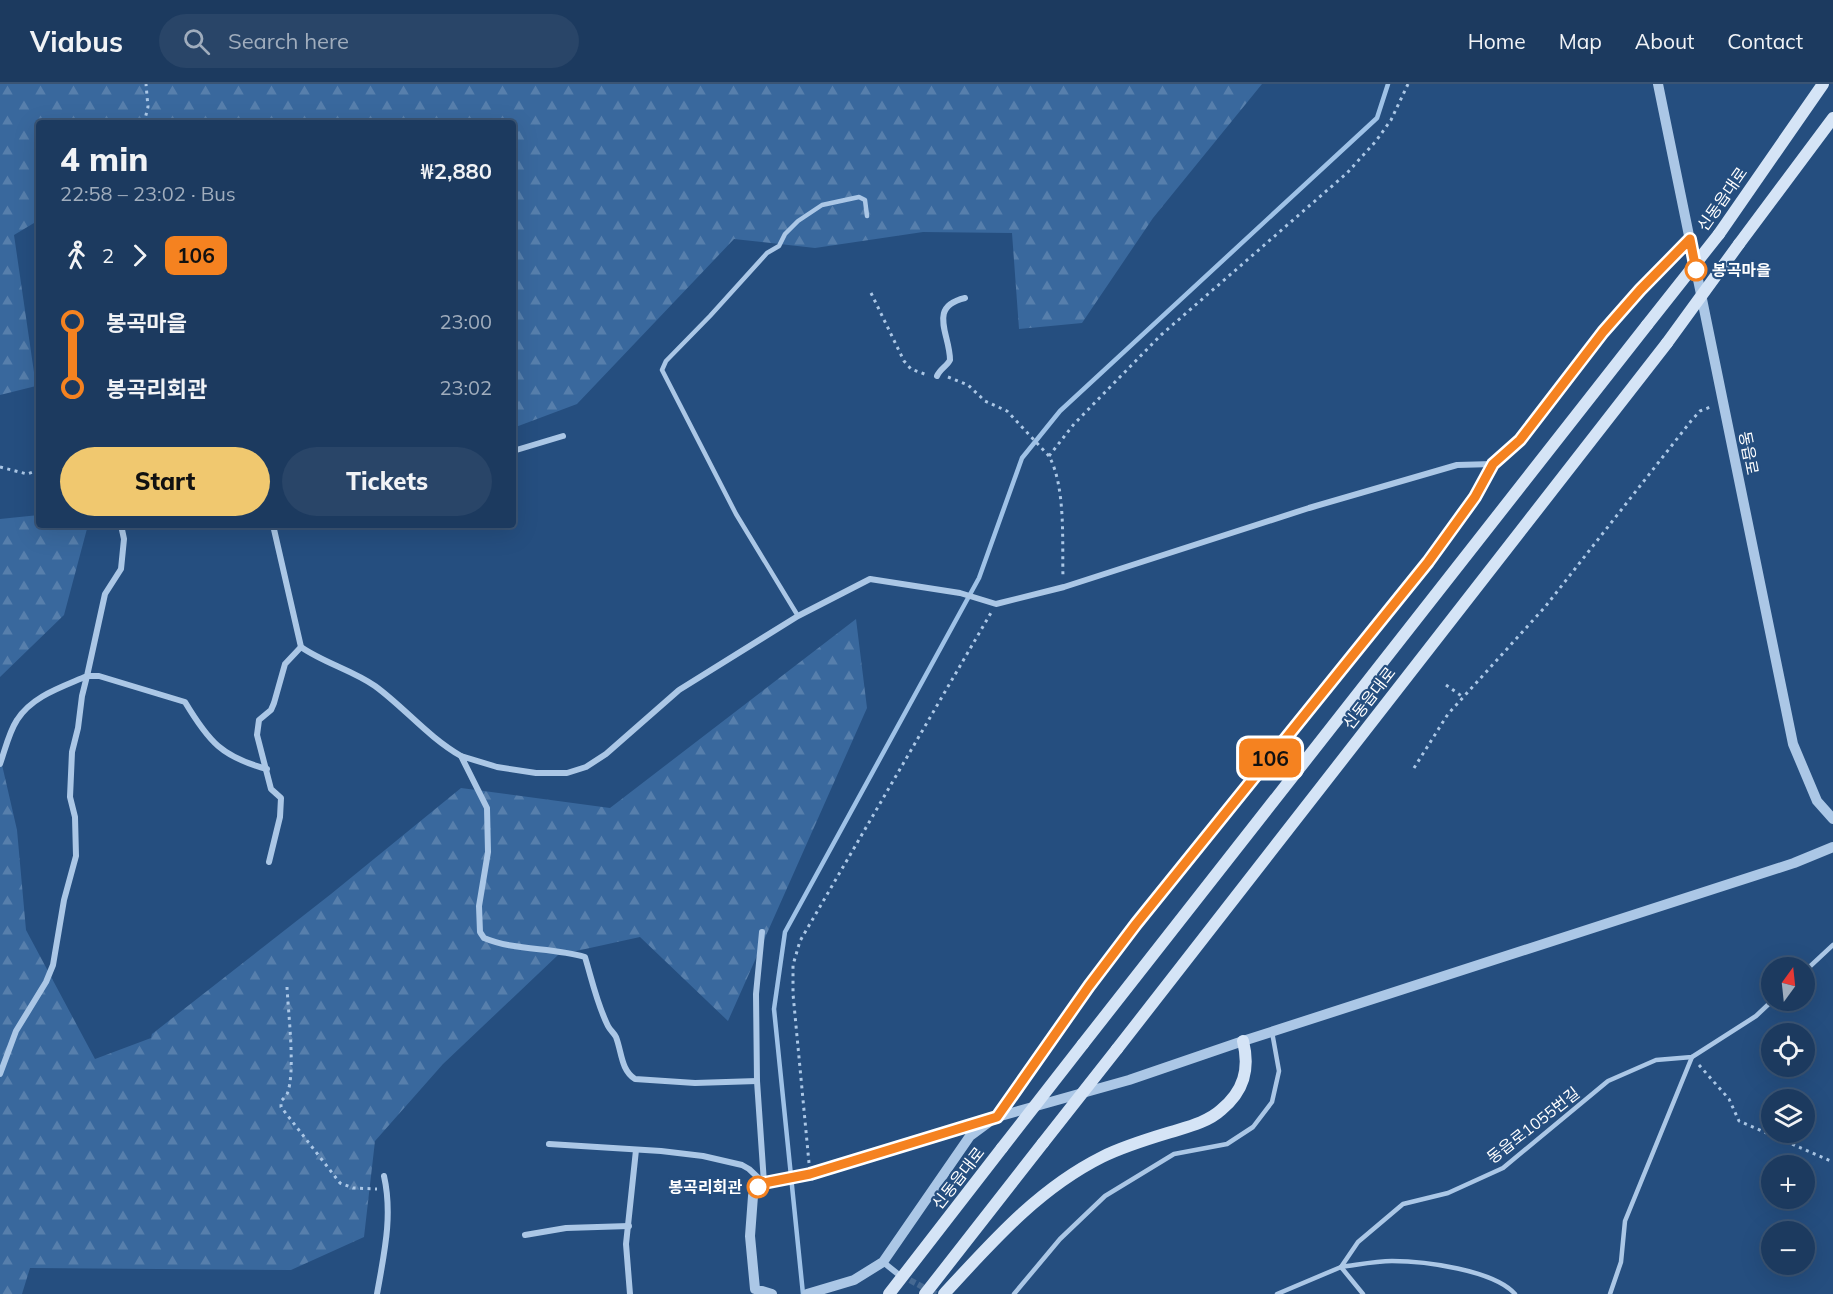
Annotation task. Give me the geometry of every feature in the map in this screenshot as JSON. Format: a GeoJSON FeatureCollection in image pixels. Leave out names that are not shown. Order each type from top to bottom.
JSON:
{"type":"FeatureCollection","features":[{"type":"Feature","properties":{"kind":"main road","name":"신동읍대로"},"geometry":{"type":"LineString","coordinates":[[889,1294],[1719,234],[1823,84]]}},
{"type":"Feature","properties":{"kind":"main road","name":"신동읍대로"},"geometry":{"type":"LineString","coordinates":[[925,1294],[1667,343],[1833,118]]}},
{"type":"Feature","properties":{"kind":"main road"},"geometry":{"type":"LineString","coordinates":[[944,1294],[1028,1207],[1071,1173],[1147,1139],[1196,1124],[1220,1111],[1238,1092],[1245,1073],[1247,1061],[1243,1041]]}},
{"type":"Feature","properties":{"kind":"street","name":"동읍로"},"geometry":{"type":"LineString","coordinates":[[1658,84],[1793,744],[1816,801],[1833,819]]}},
{"type":"Feature","properties":{"kind":"street"},"geometry":{"type":"LineString","coordinates":[[807,1294],[854,1280],[883,1262],[970,1136],[997,1117],[1089,986],[1136,924],[1428,562],[1475,497],[1493,464],[1520,440],[1603,332],[1690,239]]}},
{"type":"Feature","properties":{"kind":"street"},"geometry":{"type":"LineString","coordinates":[[937,376],[940,369],[950,360],[943,322],[945,308],[954,301],[965,298]]}},
{"type":"Feature","properties":{"kind":"street"},"geometry":{"type":"LineString","coordinates":[[516,450],[563,436]]}},
{"type":"Feature","properties":{"kind":"street"},"geometry":{"type":"LineString","coordinates":[[274,528],[301,647],[315,657],[356,675],[374,686],[425,731],[461,756],[497,767],[567,773],[586,767],[606,754],[679,690],[798,616],[870,579],[960,593],[996,604],[1064,587],[1300,511],[1457,465],[1493,464]]}},
{"type":"Feature","properties":{"kind":"street"},"geometry":{"type":"LineString","coordinates":[[0,1074],[16,1031],[46,982],[53,965],[64,900],[76,856],[75,817],[70,797],[72,752],[105,594],[121,569],[124,539],[122,528]]}},
{"type":"Feature","properties":{"kind":"street"},"geometry":{"type":"LineString","coordinates":[[269,862],[280,817],[281,798],[271,789],[256,735],[259,720],[271,710],[274,703],[285,664],[301,647]]}},
{"type":"Feature","properties":{"kind":"street"},"geometry":{"type":"LineString","coordinates":[[0,764],[15,722],[27,706],[44,695],[87,676],[99,676],[185,702],[224,753],[243,763],[267,770]]}},
{"type":"Feature","properties":{"kind":"street"},"geometry":{"type":"LineString","coordinates":[[461,756],[487,808],[488,852],[478,906],[480,933],[484,938],[536,949],[565,951],[585,957],[608,1026],[616,1037],[624,1069],[635,1079],[694,1083],[757,1081]]}},
{"type":"Feature","properties":{"kind":"street"},"geometry":{"type":"LineString","coordinates":[[772,1294],[755,1289],[750,1236],[753,1196],[756,1189],[768,1183],[806,1175],[1128,1080],[1750,878],[1833,847]]}},
{"type":"Feature","properties":{"kind":"street"},"geometry":{"type":"LineString","coordinates":[[762,932],[756,993],[757,1081],[768,1183]]}},
{"type":"Feature","properties":{"kind":"street"},"geometry":{"type":"LineString","coordinates":[[549,1144],[689,1153],[728,1160],[749,1169],[768,1183]]}},
{"type":"Feature","properties":{"kind":"street"},"geometry":{"type":"LineString","coordinates":[[630,1294],[626,1244],[636,1150]]}},
{"type":"Feature","properties":{"kind":"street"},"geometry":{"type":"LineString","coordinates":[[377,1294],[388,1234],[387,1192],[384,1176]]}},
{"type":"Feature","properties":{"kind":"street"},"geometry":{"type":"LineString","coordinates":[[525,1235],[566,1228],[629,1226]]}},
{"type":"Feature","properties":{"kind":"street"},"geometry":{"type":"LineString","coordinates":[[883,1262],[898,1274]]}},
{"type":"Feature","properties":{"kind":"lane"},"geometry":{"type":"LineString","coordinates":[[798,616],[736,514],[662,370],[666,361],[767,253],[778,246],[785,234],[798,221],[822,206],[859,197],[865,200],[867,216]]}},
{"type":"Feature","properties":{"kind":"lane"},"geometry":{"type":"LineString","coordinates":[[1815,962],[1833,945]]}},
{"type":"Feature","properties":{"kind":"lane","name":"동읍로1055번길"},"geometry":{"type":"LineString","coordinates":[[1341,1267],[1358,1242],[1403,1204],[1448,1193],[1503,1168],[1608,1081],[1656,1060],[1692,1057],[1761,1011]]}},
{"type":"Feature","properties":{"kind":"lane"},"geometry":{"type":"LineString","coordinates":[[1014,1294],[1060,1239],[1105,1196],[1174,1154],[1227,1144],[1253,1126],[1272,1102],[1279,1071],[1272,1032]]}},
{"type":"Feature","properties":{"kind":"lane"},"geometry":{"type":"LineString","coordinates":[[1610,1294],[1621,1262],[1625,1221],[1692,1057]]}},
{"type":"Feature","properties":{"kind":"lane"},"geometry":{"type":"LineString","coordinates":[[1277,1294],[1341,1267],[1390,1261],[1439,1265],[1494,1278],[1515,1294]]}},
{"type":"Feature","properties":{"kind":"lane"},"geometry":{"type":"LineString","coordinates":[[1341,1267],[1363,1294]]}},
{"type":"Feature","properties":{"kind":"path"},"geometry":{"type":"LineString","coordinates":[[145,120],[148,107],[146,84]]}},
{"type":"Feature","properties":{"kind":"path"},"geometry":{"type":"LineString","coordinates":[[1049,456],[1074,424],[1161,335],[1347,172],[1376,141],[1391,120],[1408,84]]}},
{"type":"Feature","properties":{"kind":"path"},"geometry":{"type":"LineString","coordinates":[[1414,768],[1448,714],[1545,607],[1700,411],[1724,403]]}},
{"type":"Feature","properties":{"kind":"path"},"geometry":{"type":"LineString","coordinates":[[1028,435],[1049,456],[1053,464],[1059,491],[1064,587]]}},
{"type":"Feature","properties":{"kind":"path"},"geometry":{"type":"LineString","coordinates":[[0,467],[27,474],[36,471]]}},
{"type":"Feature","properties":{"kind":"path"},"geometry":{"type":"LineString","coordinates":[[806,1175],[793,994],[793,965],[800,941],[996,604]]}},
{"type":"Feature","properties":{"kind":"path"},"geometry":{"type":"LineString","coordinates":[[1446,685],[1463,697]]}},
{"type":"Feature","properties":{"kind":"path"},"geometry":{"type":"LineString","coordinates":[[286,987],[291,1044],[290,1078],[281,1107],[340,1183],[353,1188],[380,1189],[387,1192]]}},
{"type":"Feature","properties":{"kind":"path"},"geometry":{"type":"LineString","coordinates":[[1692,1057],[1729,1099],[1739,1121],[1833,1162]]}},
{"type":"Feature","properties":{"kind":"green space"},"geometry":{"type":"Polygon","coordinates":[[[0,84],[1262,84],[1153,218],[1082,323],[1019,329],[1012,233],[923,232],[815,248],[734,239],[577,404],[516,427],[516,120],[36,120],[36,222],[14,235],[36,386],[0,395],[0,84]]]}},
{"type":"Feature","properties":{"kind":"green space"},"geometry":{"type":"Polygon","coordinates":[[[36,515],[36,528],[87,528],[64,615],[0,677],[0,519],[36,515]]]}},
{"type":"Feature","properties":{"kind":"green space"},"geometry":{"type":"Polygon","coordinates":[[[856,619],[867,708],[728,1021],[640,937],[558,955],[443,1064],[375,1141],[364,1237],[291,1270],[30,1268],[22,1294],[0,1294],[0,756],[17,830],[26,930],[95,1059],[151,1038],[152,1034],[331,894],[461,788],[610,808],[856,619]]]}},
{"type":"Feature","properties":{"kind":"waterway"},"geometry":{"type":"LineString","coordinates":[[803,1294],[774,1009],[785,932],[979,578],[1022,458],[1060,411],[1377,118],[1388,84]]}},
{"type":"Feature","properties":{"kind":"tunnel"},"geometry":{"type":"LineString","coordinates":[[902,1276],[936,1294]]}},
{"type":"Feature","properties":{"kind":"bus line","name":"106"},"geometry":{"type":"LineString","coordinates":[[758,1187],[764,1183],[810,1174],[997,1117],[1089,986],[1136,924],[1428,562],[1475,497],[1493,464],[1520,440],[1603,332],[1690,239],[1696,270]]}},
{"type":"Feature","properties":{"kind":"place","name":"봉곡마을"},"geometry":{"type":"Point","coordinates":[1696,270]}},
{"type":"Feature","properties":{"kind":"place","name":"봉곡리회관"},"geometry":{"type":"Point","coordinates":[758,1187]}}]}
